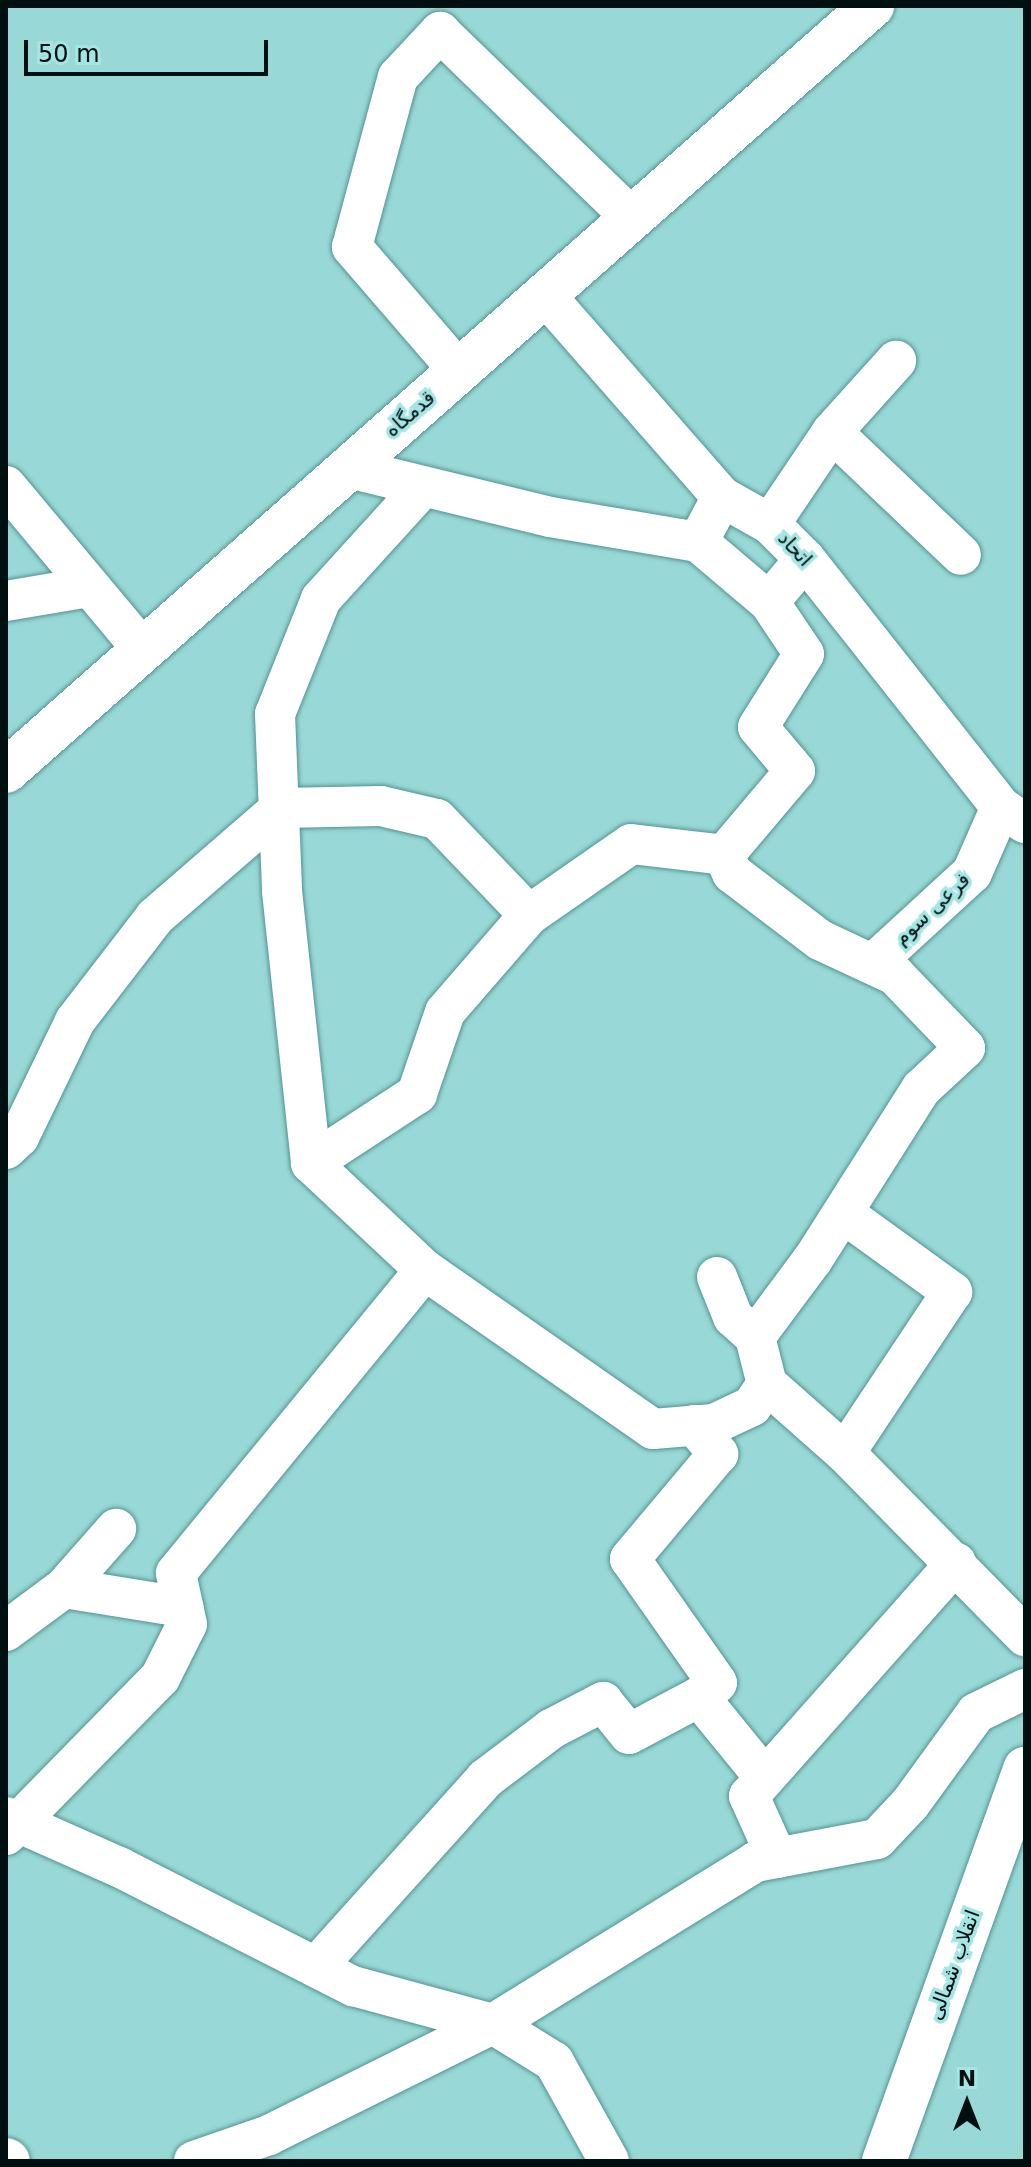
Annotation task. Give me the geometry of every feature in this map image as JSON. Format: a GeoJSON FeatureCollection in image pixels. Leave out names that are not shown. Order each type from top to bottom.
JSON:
{"type":"FeatureCollection","features":[{"type":"Feature","properties":{"kind":"main road"},"geometry":{"type":"LineString","coordinates":[[814,57],[827,6]]}},
{"type":"Feature","properties":{"kind":"main road","name":"قدمگاه"},"geometry":{"type":"LineString","coordinates":[[6,771],[872,6]]}},
{"type":"Feature","properties":{"kind":"main road","name":"انقلاب شمالی"},"geometry":{"type":"LineString","coordinates":[[884,2161],[1025,1769]]}},
{"type":"Feature","properties":{"kind":"street"},"geometry":{"type":"LineString","coordinates":[[459,371],[352,247],[398,77],[440,32],[632,218]]}},
{"type":"Feature","properties":{"kind":"street","name":"اتحاد"},"geometry":{"type":"LineString","coordinates":[[545,295],[722,497],[770,524],[805,559],[1013,815]]}},
{"type":"Feature","properties":{"kind":"street"},"geometry":{"type":"LineString","coordinates":[[770,524],[832,432],[896,361]]}},
{"type":"Feature","properties":{"kind":"street"},"geometry":{"type":"LineString","coordinates":[[832,432],[961,555]]}},
{"type":"Feature","properties":{"kind":"street"},"geometry":{"type":"LineString","coordinates":[[349,468],[421,489],[698,542],[769,602],[804,654],[758,727],[795,771],[724,855]]}},
{"type":"Feature","properties":{"kind":"street"},"geometry":{"type":"LineString","coordinates":[[6,486],[143,650]]}},
{"type":"Feature","properties":{"kind":"street"},"geometry":{"type":"LineString","coordinates":[[421,489],[321,599],[275,714],[282,891],[311,1163],[425,1270],[653,1429],[714,1424],[752,1406],[767,1384]]}},
{"type":"Feature","properties":{"kind":"street"},"geometry":{"type":"LineString","coordinates":[[698,542],[722,497]]}},
{"type":"Feature","properties":{"kind":"street"},"geometry":{"type":"LineString","coordinates":[[769,602],[805,559]]}},
{"type":"Feature","properties":{"kind":"street"},"geometry":{"type":"LineString","coordinates":[[6,601],[89,587]]}},
{"type":"Feature","properties":{"kind":"street"},"geometry":{"type":"LineString","coordinates":[[6,1149],[19,1137],[75,1021],[155,917],[281,808],[381,806],[437,819],[529,915]]}},
{"type":"Feature","properties":{"kind":"street","name":"فرعی سوم"},"geometry":{"type":"LineString","coordinates":[[874,963],[972,873],[1013,815]]}},
{"type":"Feature","properties":{"kind":"street"},"geometry":{"type":"LineString","coordinates":[[311,1163],[417,1094],[445,1012],[529,915],[631,844],[724,855]]}},
{"type":"Feature","properties":{"kind":"street"},"geometry":{"type":"LineString","coordinates":[[724,855],[732,873],[820,940],[895,975],[965,1048],[921,1089],[843,1213],[755,1337]]}},
{"type":"Feature","properties":{"kind":"street"},"geometry":{"type":"LineString","coordinates":[[843,1213],[952,1292],[845,1453]]}},
{"type":"Feature","properties":{"kind":"street"},"geometry":{"type":"LineString","coordinates":[[425,1270],[176,1573],[187,1624],[160,1678],[10,1825],[119,1867],[353,1986],[493,2024],[554,2062],[609,2161]]}},
{"type":"Feature","properties":{"kind":"street"},"geometry":{"type":"LineString","coordinates":[[717,1277],[733,1317],[755,1337],[767,1384],[845,1453],[1025,1636]]}},
{"type":"Feature","properties":{"kind":"street"},"geometry":{"type":"LineString","coordinates":[[316,1967],[485,1779],[551,1729],[603,1702],[629,1734],[699,1697],[717,1683],[630,1559],[718,1454],[694,1425]]}},
{"type":"Feature","properties":{"kind":"street"},"geometry":{"type":"LineString","coordinates":[[6,1631],[64,1588],[116,1529]]}},
{"type":"Feature","properties":{"kind":"street"},"geometry":{"type":"LineString","coordinates":[[777,1858],[749,1796],[956,1563]]}},
{"type":"Feature","properties":{"kind":"street"},"geometry":{"type":"LineString","coordinates":[[64,1588],[183,1607]]}},
{"type":"Feature","properties":{"kind":"street"},"geometry":{"type":"LineString","coordinates":[[194,2161],[269,2135],[493,2024],[755,1862],[877,1839],[910,1804],[976,1713],[1025,1689]]}},
{"type":"Feature","properties":{"kind":"street"},"geometry":{"type":"LineString","coordinates":[[699,1697],[765,1778]]}}]}
